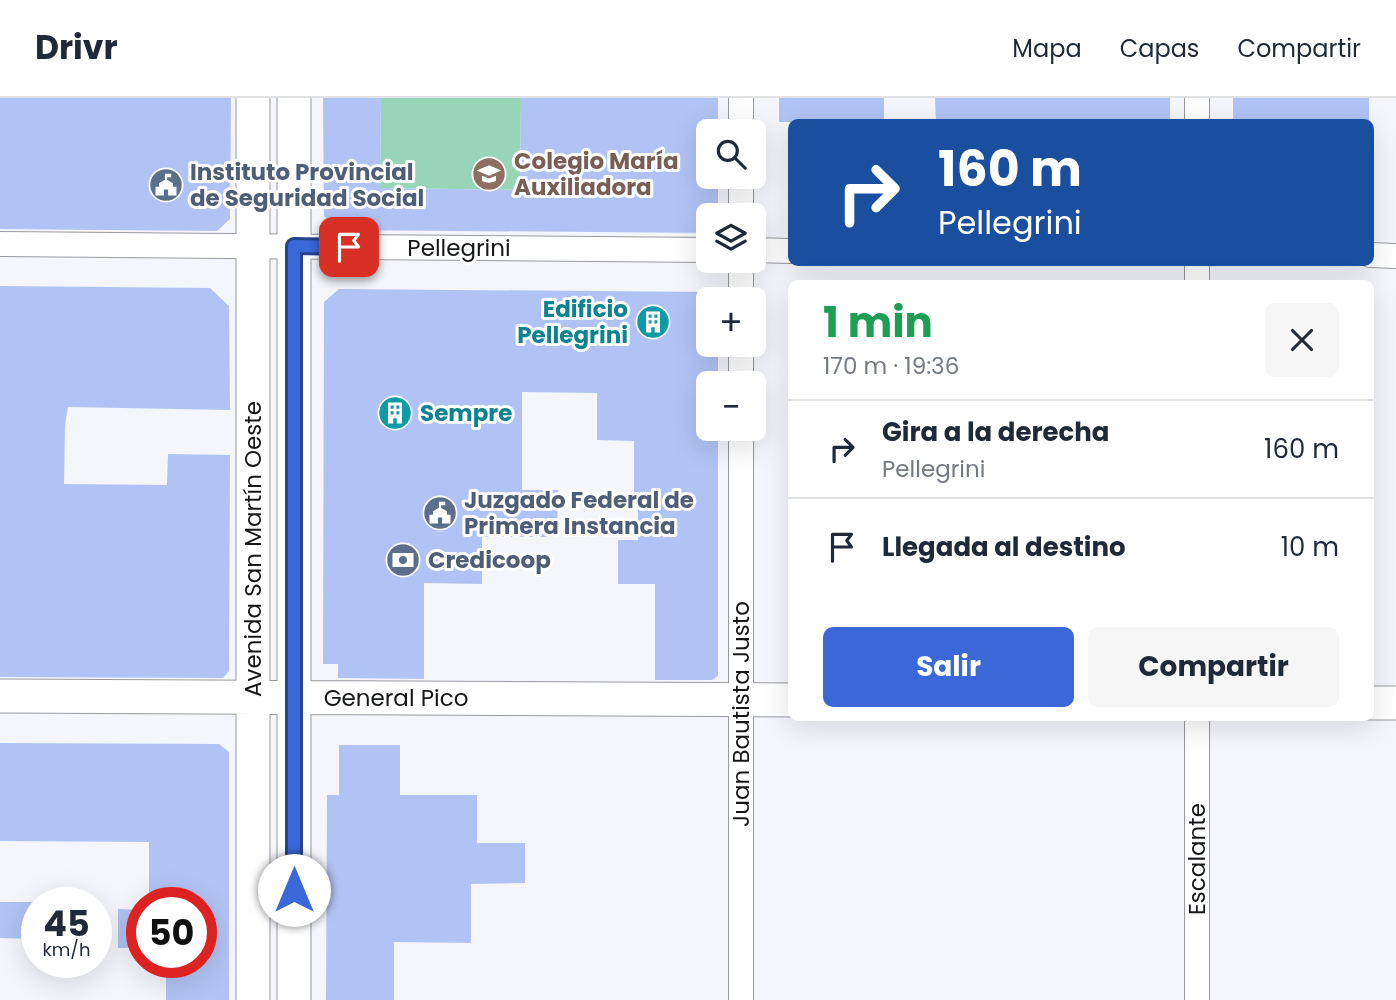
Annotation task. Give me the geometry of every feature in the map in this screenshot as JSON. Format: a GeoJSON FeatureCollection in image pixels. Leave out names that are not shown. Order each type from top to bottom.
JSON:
{"type":"FeatureCollection","features":[{"type":"Feature","properties":{"kind":"main road","name":"Avenida San Martín Oeste"},"geometry":{"type":"LineString","coordinates":[[253,98],[253,1000]]}},
{"type":"Feature","properties":{"kind":"main road","name":"Avenida San Martín Oeste"},"geometry":{"type":"LineString","coordinates":[[294,98],[294,1000]]}},
{"type":"Feature","properties":{"kind":"main road","name":"General Pico"},"geometry":{"type":"LineString","coordinates":[[0,696],[788,700]]}},
{"type":"Feature","properties":{"kind":"main road"},"geometry":{"type":"LineString","coordinates":[[1374,703],[1396,703]]}},
{"type":"Feature","properties":{"kind":"street"},"geometry":{"type":"LineString","coordinates":[[741,98],[741,119]]}},
{"type":"Feature","properties":{"kind":"street"},"geometry":{"type":"LineString","coordinates":[[1197,98],[1197,119]]}},
{"type":"Feature","properties":{"kind":"street","name":"Pellegrini"},"geometry":{"type":"LineString","coordinates":[[0,244],[696,250]]}},
{"type":"Feature","properties":{"kind":"street"},"geometry":{"type":"LineString","coordinates":[[766,250],[788,251]]}},
{"type":"Feature","properties":{"kind":"street"},"geometry":{"type":"LineString","coordinates":[[1374,256],[1396,256]]}},
{"type":"Feature","properties":{"kind":"street","name":"Juan Bautista Justo"},"geometry":{"type":"LineString","coordinates":[[741,441],[741,1000]]}},
{"type":"Feature","properties":{"kind":"street","name":"Escalante"},"geometry":{"type":"LineString","coordinates":[[1197,721],[1197,1000]]}},
{"type":"Feature","properties":{"kind":"green space"},"geometry":{"type":"Polygon","coordinates":[[[381,98],[521,98],[520,190],[380,188],[381,98]]]}},
{"type":"Feature","properties":{"kind":"building"},"geometry":{"type":"Polygon","coordinates":[[[0,98],[231,98],[230,219],[217,231],[0,229],[0,98]]]}},
{"type":"Feature","properties":{"kind":"building","name":"Colegio María Auxiliadora"},"geometry":{"type":"Polygon","coordinates":[[[323,98],[381,98],[380,188],[520,190],[521,98],[718,98],[718,119],[696,119],[696,189],[718,189],[718,203],[696,203],[696,233],[339,230],[324,216],[323,98]]]}},
{"type":"Feature","properties":{"kind":"building"},"geometry":{"type":"Polygon","coordinates":[[[779,98],[884,98],[884,119],[788,119],[788,122],[779,122],[779,98]]]}},
{"type":"Feature","properties":{"kind":"building"},"geometry":{"type":"Polygon","coordinates":[[[935,98],[1170,98],[1170,119],[936,119],[935,98]]]}},
{"type":"Feature","properties":{"kind":"building"},"geometry":{"type":"Polygon","coordinates":[[[1233,98],[1369,98],[1369,119],[1233,119],[1233,98]]]}},
{"type":"Feature","properties":{"kind":"building"},"geometry":{"type":"Polygon","coordinates":[[[0,286],[210,288],[229,306],[230,410],[68,407],[64,484],[167,485],[168,454],[230,455],[229,671],[223,678],[0,677],[0,286]]]}},
{"type":"Feature","properties":{"kind":"building"},"geometry":{"type":"Polygon","coordinates":[[[339,289],[696,292],[696,357],[718,357],[718,371],[696,371],[696,441],[718,441],[718,676],[712,680],[655,680],[655,584],[618,584],[618,540],[638,540],[634,441],[597,440],[597,393],[522,392],[522,490],[558,490],[557,537],[482,537],[482,584],[424,583],[424,679],[338,678],[338,664],[323,664],[324,302],[339,289]]]}},
{"type":"Feature","properties":{"kind":"building"},"geometry":{"type":"Polygon","coordinates":[[[0,743],[219,744],[229,752],[229,1000],[166,1000],[166,978],[217,978],[217,887],[149,887],[149,842],[0,841],[0,743]]]}},
{"type":"Feature","properties":{"kind":"building"},"geometry":{"type":"Polygon","coordinates":[[[339,745],[400,745],[400,795],[477,795],[477,843],[525,843],[525,883],[471,884],[471,943],[394,942],[394,1000],[326,1000],[327,795],[339,795],[339,745]]]}},
{"type":"Feature","properties":{"kind":"building"},"geometry":{"type":"Polygon","coordinates":[[[0,902],[21,902],[21,939],[0,938],[0,902]]]}},
{"type":"Feature","properties":{"kind":"building"},"geometry":{"type":"Polygon","coordinates":[[[118,909],[126,909],[126,948],[118,948],[118,909]]]}},
{"type":"Feature","properties":{"kind":"place","name":"Colegio María Auxiliadora"},"geometry":{"type":"Point","coordinates":[489,174]}},
{"type":"Feature","properties":{"kind":"place","name":"Instituto Provincial de Seguridad Social"},"geometry":{"type":"Point","coordinates":[166,185]}},
{"type":"Feature","properties":{"kind":"place","name":"Edificio Pellegrini"},"geometry":{"type":"Point","coordinates":[653,322]}},
{"type":"Feature","properties":{"kind":"place","name":"Sempre"},"geometry":{"type":"Point","coordinates":[395,413]}},
{"type":"Feature","properties":{"kind":"place","name":"Juzgado Federal de Primera Instancia"},"geometry":{"type":"Point","coordinates":[440,513]}},
{"type":"Feature","properties":{"kind":"place","name":"Credicoop"},"geometry":{"type":"Point","coordinates":[403,560]}},
{"type":"Feature","properties":{"kind":"route"},"geometry":{"type":"LineString","coordinates":[[294,890],[294,246],[349,247]]}}]}
